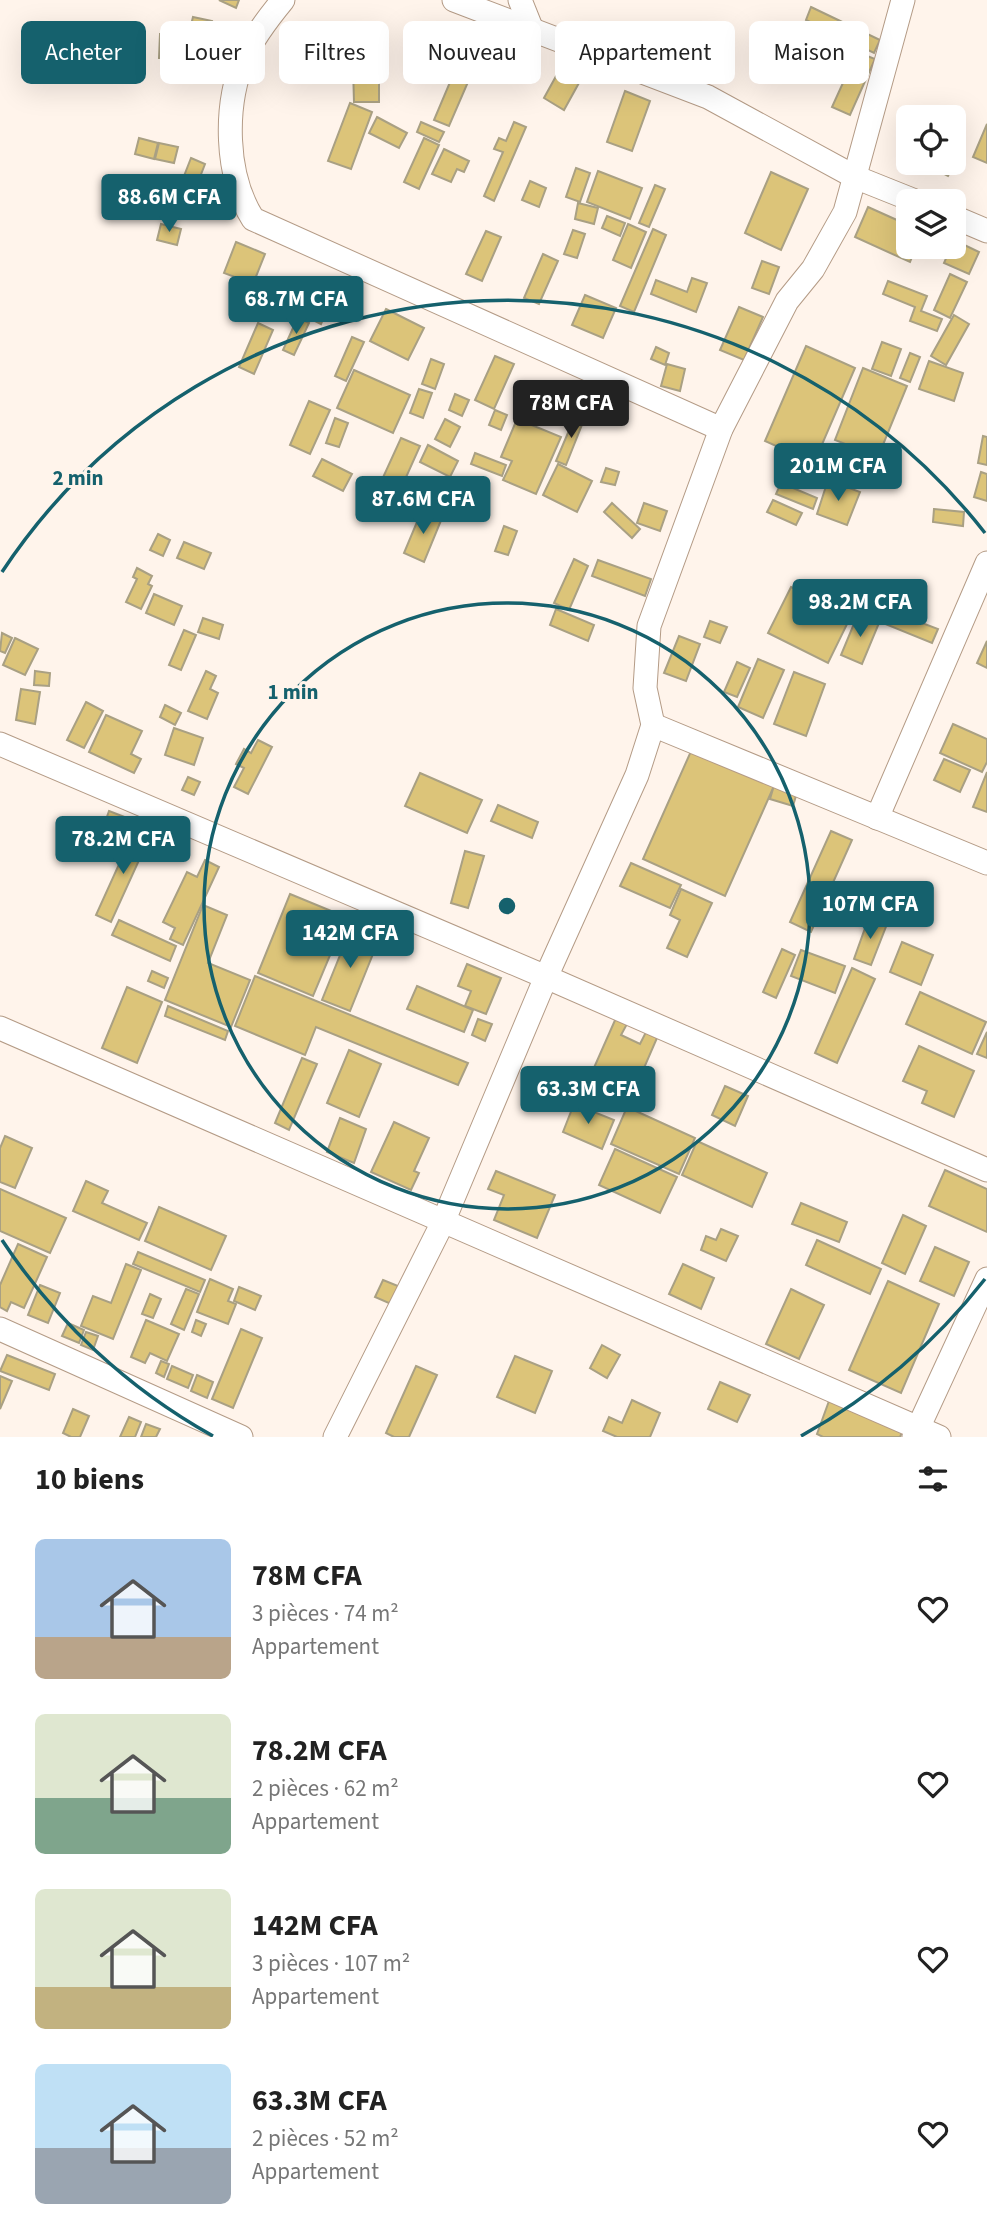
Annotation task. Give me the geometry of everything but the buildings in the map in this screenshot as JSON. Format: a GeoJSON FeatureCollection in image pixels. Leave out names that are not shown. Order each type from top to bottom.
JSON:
{"type":"FeatureCollection","features":[{"type":"Feature","properties":{"kind":"street"},"geometry":{"type":"LineString","coordinates":[[283,0],[245,57],[232,97],[235,174],[243,203],[253,219],[721,429]]}},
{"type":"Feature","properties":{"kind":"street"},"geometry":{"type":"LineString","coordinates":[[454,0],[509,21]]}},
{"type":"Feature","properties":{"kind":"street"},"geometry":{"type":"LineString","coordinates":[[520,0],[528,21]]}},
{"type":"Feature","properties":{"kind":"street"},"geometry":{"type":"LineString","coordinates":[[335,1437],[443,1222],[546,977],[637,775],[653,725],[645,688],[649,626],[721,429],[787,301],[813,269],[845,212],[904,0]]}},
{"type":"Feature","properties":{"kind":"street"},"geometry":{"type":"LineString","coordinates":[[541,33],[708,97],[855,177],[896,193]]}},
{"type":"Feature","properties":{"kind":"street"},"geometry":{"type":"LineString","coordinates":[[966,223],[987,231]]}},
{"type":"Feature","properties":{"kind":"street"},"geometry":{"type":"LineString","coordinates":[[877,818],[987,563]]}},
{"type":"Feature","properties":{"kind":"street"},"geometry":{"type":"LineString","coordinates":[[653,725],[987,863]]}},
{"type":"Feature","properties":{"kind":"street"},"geometry":{"type":"LineString","coordinates":[[0,744],[546,977],[987,1170]]}},
{"type":"Feature","properties":{"kind":"street"},"geometry":{"type":"LineString","coordinates":[[0,1028],[924,1434],[987,1279]]}},
{"type":"Feature","properties":{"kind":"street"},"geometry":{"type":"LineString","coordinates":[[0,1329],[241,1437]]}}]}
